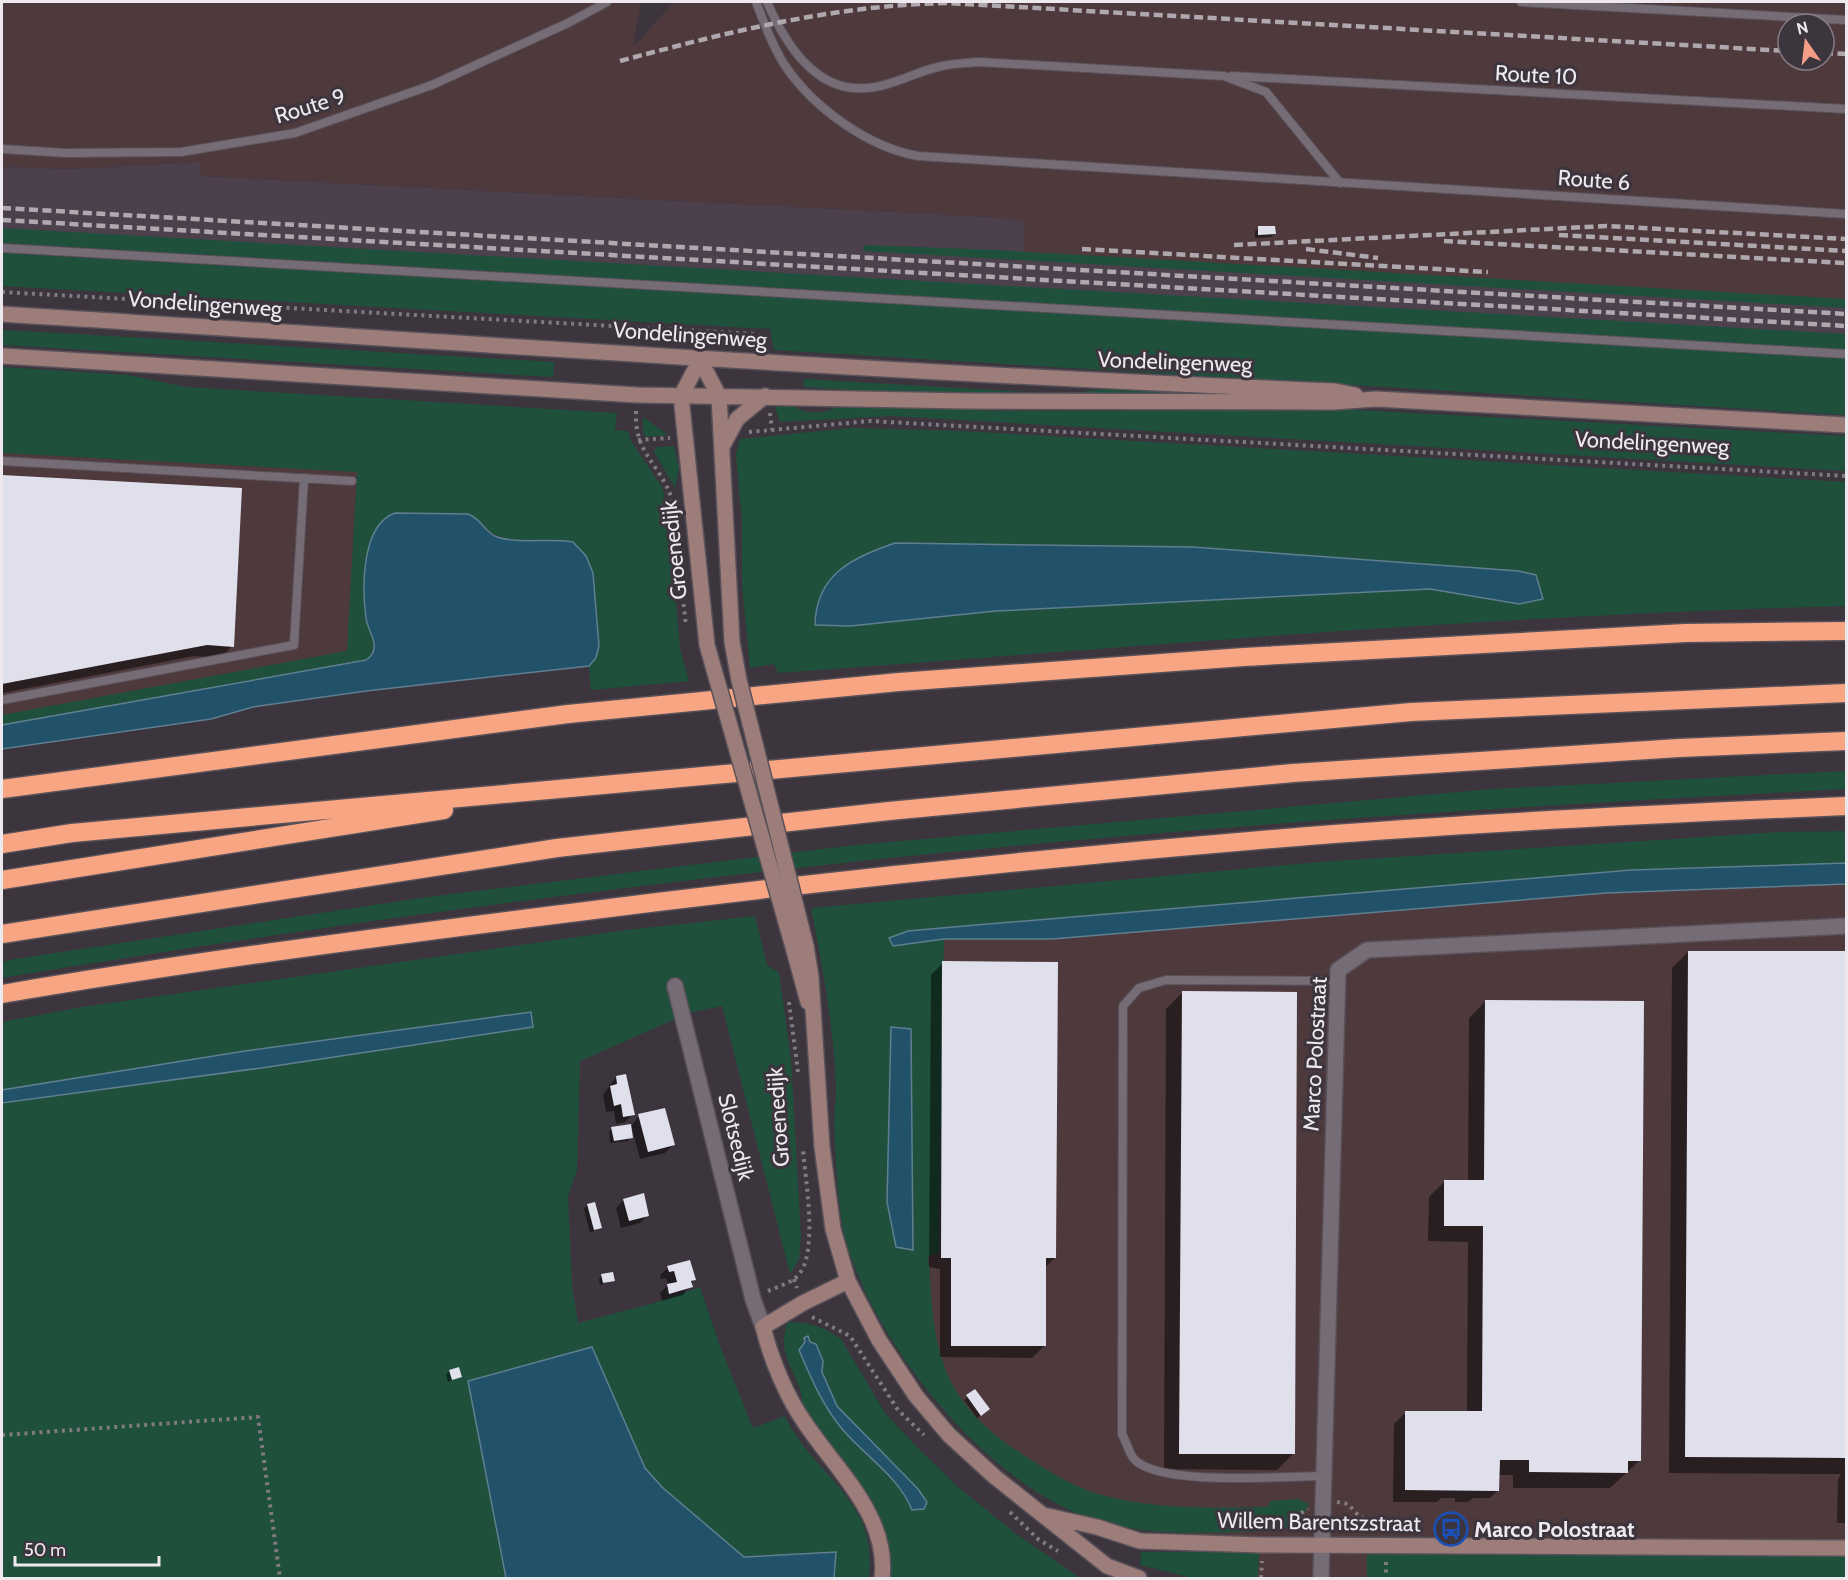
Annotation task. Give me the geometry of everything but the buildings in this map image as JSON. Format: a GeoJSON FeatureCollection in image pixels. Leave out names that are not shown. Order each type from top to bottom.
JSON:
{"type":"FeatureCollection","features":[{"type":"Feature","properties":{"kind":"highway"},"geometry":{"type":"LineString","coordinates":[[2,789],[568,714],[899,682],[1304,653],[1685,633],[1846,631]]}},
{"type":"Feature","properties":{"kind":"highway"},"geometry":{"type":"LineString","coordinates":[[2,844],[72,833],[1411,712],[1846,693]]}},
{"type":"Feature","properties":{"kind":"highway"},"geometry":{"type":"LineString","coordinates":[[2,934],[557,848],[877,813],[1293,773],[1679,748],[1846,741]]}},
{"type":"Feature","properties":{"kind":"highway"},"geometry":{"type":"LineString","coordinates":[[2,880],[621,783]]}},
{"type":"Feature","properties":{"kind":"highway"},"geometry":{"type":"LineString","coordinates":[[2,994],[179,964],[413,933],[685,898],[988,864],[1336,834],[1587,817],[1846,806]]}},
{"type":"Feature","properties":{"kind":"main road","name":"Vondelingenweg"},"geometry":{"type":"LineString","coordinates":[[2,314],[700,360],[1069,380],[1335,391],[1376,399]]}},
{"type":"Feature","properties":{"kind":"main road","name":"Vondelingenweg"},"geometry":{"type":"LineString","coordinates":[[2,356],[148,367],[681,396],[967,401],[1334,402],[1376,399],[1846,425]]}},
{"type":"Feature","properties":{"kind":"main road"},"geometry":{"type":"LineString","coordinates":[[700,360],[719,396],[722,448]]}},
{"type":"Feature","properties":{"kind":"main road"},"geometry":{"type":"LineString","coordinates":[[681,396],[700,360]]}},
{"type":"Feature","properties":{"kind":"main road","name":"Groenedijk"},"geometry":{"type":"LineString","coordinates":[[681,396],[707,645],[799,947]]}},
{"type":"Feature","properties":{"kind":"main road"},"geometry":{"type":"LineString","coordinates":[[722,448],[737,419],[765,396]]}},
{"type":"Feature","properties":{"kind":"main road","name":"Groenedijk"},"geometry":{"type":"LineString","coordinates":[[722,448],[732,642],[812,1013],[822,1147],[833,1229],[848,1281]]}},
{"type":"Feature","properties":{"kind":"main road"},"geometry":{"type":"LineString","coordinates":[[763,1327],[802,1303],[848,1281]]}},
{"type":"Feature","properties":{"kind":"main road","name":"Willem Barentszstraat"},"geometry":{"type":"LineString","coordinates":[[848,1281],[879,1340],[916,1396],[949,1435],[995,1477],[1048,1516],[1107,1566],[1139,1578]]}},
{"type":"Feature","properties":{"kind":"main road","name":"Slotsedijk"},"geometry":{"type":"LineString","coordinates":[[763,1327],[769,1348],[804,1422],[849,1480],[878,1533],[884,1559],[882,1578]]}},
{"type":"Feature","properties":{"kind":"main road","name":"Willem Barentszstraat"},"geometry":{"type":"LineString","coordinates":[[1048,1516],[1097,1527],[1140,1541],[1322,1545],[1846,1548]]}},
{"type":"Feature","properties":{"kind":"street","name":"Marco Polostraat"},"geometry":{"type":"LineString","coordinates":[[1321,1578],[1326,1476],[1338,970],[1367,950],[1846,926]]}},
{"type":"Feature","properties":{"kind":"street","name":"Slotsedijk"},"geometry":{"type":"LineString","coordinates":[[675,986],[753,1299],[763,1327]]}},
{"type":"Feature","properties":{"kind":"lane","name":"Route 9"},"geometry":{"type":"LineString","coordinates":[[2,149],[66,153],[181,152],[295,133],[432,85],[568,23],[607,2]]}},
{"type":"Feature","properties":{"kind":"lane","name":"Route 6"},"geometry":{"type":"LineString","coordinates":[[756,2],[775,49],[800,83],[863,137],[900,153],[918,156],[1846,214]]}},
{"type":"Feature","properties":{"kind":"lane","name":"Route 10"},"geometry":{"type":"LineString","coordinates":[[767,2],[776,23],[797,55],[825,81],[842,86],[867,88],[942,66],[979,62],[1846,109]]}},
{"type":"Feature","properties":{"kind":"lane"},"geometry":{"type":"LineString","coordinates":[[1521,2],[1846,20]]}},
{"type":"Feature","properties":{"kind":"lane"},"geometry":{"type":"LineString","coordinates":[[1224,76],[1266,92],[1340,183]]}},
{"type":"Feature","properties":{"kind":"lane"},"geometry":{"type":"LineString","coordinates":[[2,248],[1846,354]]}},
{"type":"Feature","properties":{"kind":"lane"},"geometry":{"type":"LineString","coordinates":[[2,461],[352,481]]}},
{"type":"Feature","properties":{"kind":"lane"},"geometry":{"type":"LineString","coordinates":[[2,700],[294,645],[304,478]]}},
{"type":"Feature","properties":{"kind":"lane"},"geometry":{"type":"LineString","coordinates":[[1326,1476],[1184,1477],[1160,1473],[1134,1460],[1122,1434],[1123,1006],[1139,988],[1166,980],[1338,981]]}},
{"type":"Feature","properties":{"kind":"path","name":"Vondelingenweg"},"geometry":{"type":"LineString","coordinates":[[2,292],[640,329]]}},
{"type":"Feature","properties":{"kind":"path","name":"Vondelingenweg"},"geometry":{"type":"LineString","coordinates":[[772,430],[870,421],[1846,476]]}},
{"type":"Feature","properties":{"kind":"path","name":"Groenedijk"},"geometry":{"type":"LineString","coordinates":[[638,441],[668,486],[672,500],[688,636]]}},
{"type":"Feature","properties":{"kind":"path","name":"Groenedijk"},"geometry":{"type":"LineString","coordinates":[[788,994],[799,1081]]}},
{"type":"Feature","properties":{"kind":"path","name":"Groenedijk"},"geometry":{"type":"LineString","coordinates":[[753,1299],[794,1279],[801,1272],[807,1259],[809,1242],[802,1137]]}},
{"type":"Feature","properties":{"kind":"path"},"geometry":{"type":"LineString","coordinates":[[2,1435],[258,1417],[280,1578]]}},
{"type":"Feature","properties":{"kind":"shaded area"},"geometry":{"type":"Polygon","coordinates":[[[2,2],[641,2],[633,47],[674,2],[1846,2],[1846,301],[1024,254],[1025,221],[991,217],[201,176],[200,162],[65,169],[2,166],[2,2]]]}},
{"type":"Feature","properties":{"kind":"shaded area"},"geometry":{"type":"Polygon","coordinates":[[[200,162],[202,176],[991,217],[1846,301],[1846,346],[2,240],[2,166],[65,169],[200,162]]]}},
{"type":"Feature","properties":{"kind":"shaded area"},"geometry":{"type":"Polygon","coordinates":[[[2,453],[357,472],[347,651],[2,715],[2,453]]]}},
{"type":"Feature","properties":{"kind":"shaded area"},"geometry":{"type":"Polygon","coordinates":[[[1846,873],[1846,1578],[1188,1578],[1184,1514],[1099,1502],[979,1432],[944,1375],[932,1341],[920,935],[1846,873]]]}},
{"type":"Feature","properties":{"kind":"green space"},"geometry":{"type":"Polygon","coordinates":[[[2,228],[1846,334],[1846,350],[2,243],[2,228]]]}},
{"type":"Feature","properties":{"kind":"green space"},"geometry":{"type":"Polygon","coordinates":[[[864,245],[996,250],[1846,299],[1846,308],[863,251],[864,245]]]}},
{"type":"Feature","properties":{"kind":"green space"},"geometry":{"type":"Polygon","coordinates":[[[2,253],[1846,358],[1846,415],[774,350],[770,329],[2,286],[2,253]]]}},
{"type":"Feature","properties":{"kind":"green space"},"geometry":{"type":"Polygon","coordinates":[[[2,330],[554,362],[553,377],[2,345],[2,330]]]}},
{"type":"Feature","properties":{"kind":"green space"},"geometry":{"type":"Polygon","coordinates":[[[2,367],[128,375],[186,387],[617,413],[615,430],[628,431],[631,441],[662,487],[668,509],[680,649],[689,681],[591,690],[589,666],[596,658],[599,646],[593,573],[586,556],[573,542],[501,537],[491,533],[485,526],[366,620],[373,646],[366,660],[2,725],[2,715],[347,651],[357,472],[2,453],[2,367]]]}},
{"type":"Feature","properties":{"kind":"green space"},"geometry":{"type":"Polygon","coordinates":[[[804,379],[1063,394],[1105,389],[1105,384],[1185,390],[1185,396],[922,394],[803,387],[804,379]]]}},
{"type":"Feature","properties":{"kind":"green space"},"geometry":{"type":"Polygon","coordinates":[[[789,403],[808,412],[829,411],[841,404],[996,411],[1358,410],[1846,436],[1846,471],[892,416],[780,422],[775,407],[789,403]]]}},
{"type":"Feature","properties":{"kind":"green space"},"geometry":{"type":"Polygon","coordinates":[[[643,417],[668,435],[646,437],[643,433],[643,417]]]}},
{"type":"Feature","properties":{"kind":"green space"},"geometry":{"type":"Polygon","coordinates":[[[852,428],[960,431],[1846,482],[1846,606],[1712,610],[1446,624],[778,673],[774,664],[750,668],[742,585],[742,521],[736,455],[740,439],[852,428]],[[895,543],[864,554],[815,625],[850,626],[996,611],[1430,589],[1519,604],[1519,571],[895,543]]]}},
{"type":"Feature","properties":{"kind":"green space"},"geometry":{"type":"Polygon","coordinates":[[[674,446],[679,468],[675,488],[654,452],[656,447],[674,446]]]}},
{"type":"Feature","properties":{"kind":"green space"},"geometry":{"type":"Polygon","coordinates":[[[1846,771],[1846,789],[1352,818],[1056,842],[791,869],[396,918],[2,978],[2,962],[15,959],[427,897],[855,845],[1493,789],[1846,771]]]}},
{"type":"Feature","properties":{"kind":"green space"},"geometry":{"type":"Polygon","coordinates":[[[1846,831],[1846,863],[1631,870],[976,925],[908,931],[893,946],[944,939],[939,1253],[928,1256],[933,1313],[940,1355],[958,1394],[975,1416],[1007,1444],[1037,1464],[1085,1490],[1116,1499],[1181,1507],[1268,1507],[1270,1501],[1297,1499],[1309,1504],[1294,1524],[1280,1531],[1165,1532],[1098,1521],[1057,1504],[1017,1478],[978,1446],[942,1408],[909,1366],[882,1323],[860,1280],[845,1238],[835,1148],[836,1089],[833,1040],[811,908],[1319,862],[1779,832],[1846,831]],[[887,1202],[896,1247],[912,1232],[912,1222],[887,1202]]]}},
{"type":"Feature","properties":{"kind":"green space"},"geometry":{"type":"Polygon","coordinates":[[[755,916],[767,965],[779,973],[791,1059],[801,1236],[799,1259],[790,1274],[722,1006],[689,1013],[580,1061],[577,1170],[568,1196],[572,1285],[578,1323],[654,1303],[700,1287],[720,1346],[753,1428],[785,1416],[797,1437],[842,1490],[854,1508],[864,1528],[869,1551],[869,1578],[834,1578],[835,1552],[744,1557],[663,1488],[645,1468],[592,1347],[468,1381],[506,1578],[2,1578],[2,1103],[268,1067],[533,1026],[531,1012],[245,1051],[2,1090],[2,1022],[82,1007],[626,930],[755,916]]]}},
{"type":"Feature","properties":{"kind":"green space"},"geometry":{"type":"Polygon","coordinates":[[[787,1322],[806,1323],[825,1329],[841,1339],[885,1413],[917,1447],[958,1487],[1015,1533],[1080,1578],[889,1578],[888,1548],[881,1524],[825,1442],[802,1403],[785,1349],[787,1322]],[[805,1342],[799,1350],[824,1402],[843,1431],[891,1477],[912,1510],[918,1489],[837,1406],[821,1372],[823,1361],[816,1344],[805,1342]]]}},
{"type":"Feature","properties":{"kind":"green space"},"geometry":{"type":"Polygon","coordinates":[[[1141,1552],[1259,1552],[1258,1578],[1193,1578],[1140,1565],[1141,1552]]]}},
{"type":"Feature","properties":{"kind":"green space"},"geometry":{"type":"Polygon","coordinates":[[[1367,1552],[1846,1556],[1846,1578],[1367,1578],[1367,1552]]]}},
{"type":"Feature","properties":{"kind":"water"},"geometry":{"type":"Polygon","coordinates":[[[395,513],[468,514],[497,537],[514,540],[573,542],[586,556],[593,573],[599,646],[596,658],[589,666],[366,691],[253,707],[211,719],[2,749],[2,725],[366,660],[373,653],[374,647],[365,605],[366,559],[376,530],[384,520],[395,513]]]}},
{"type":"Feature","properties":{"kind":"water"},"geometry":{"type":"Polygon","coordinates":[[[895,543],[1192,547],[1519,571],[1536,575],[1543,599],[1519,604],[1430,589],[996,611],[850,626],[815,625],[817,607],[822,593],[839,570],[864,555],[895,543]]]}},
{"type":"Feature","properties":{"kind":"water"},"geometry":{"type":"Polygon","coordinates":[[[1846,863],[1846,884],[1606,893],[1052,939],[944,939],[893,946],[889,938],[908,931],[1631,870],[1846,863]]]}},
{"type":"Feature","properties":{"kind":"water"},"geometry":{"type":"Polygon","coordinates":[[[531,1012],[533,1027],[268,1067],[2,1103],[2,1090],[245,1051],[531,1012]]]}},
{"type":"Feature","properties":{"kind":"water"},"geometry":{"type":"Polygon","coordinates":[[[891,1027],[911,1029],[913,1250],[896,1247],[887,1202],[891,1027]]]}},
{"type":"Feature","properties":{"kind":"water"},"geometry":{"type":"Polygon","coordinates":[[[808,1336],[810,1342],[816,1344],[823,1361],[822,1372],[837,1406],[918,1489],[927,1502],[924,1509],[912,1510],[891,1477],[852,1440],[829,1412],[799,1350],[805,1342],[804,1338],[808,1336]]]}},
{"type":"Feature","properties":{"kind":"water"},"geometry":{"type":"Polygon","coordinates":[[[592,1347],[645,1468],[663,1488],[744,1557],[836,1552],[834,1578],[506,1578],[468,1381],[592,1347]]]}},
{"type":"Feature","properties":{"kind":"railway"},"geometry":{"type":"LineString","coordinates":[[620,61],[741,30],[782,22],[864,9],[948,3],[1776,50]]}},
{"type":"Feature","properties":{"kind":"railway"},"geometry":{"type":"LineString","coordinates":[[1836,54],[1846,54]]}},
{"type":"Feature","properties":{"kind":"railway"},"geometry":{"type":"LineString","coordinates":[[2,208],[1846,314]]}},
{"type":"Feature","properties":{"kind":"railway"},"geometry":{"type":"LineString","coordinates":[[2,220],[1846,326]]}},
{"type":"Feature","properties":{"kind":"railway"},"geometry":{"type":"LineString","coordinates":[[1234,245],[1606,226],[1846,239]]}},
{"type":"Feature","properties":{"kind":"railway"},"geometry":{"type":"LineString","coordinates":[[1559,235],[1846,251]]}},
{"type":"Feature","properties":{"kind":"railway"},"geometry":{"type":"LineString","coordinates":[[1444,241],[1846,263]]}},
{"type":"Feature","properties":{"kind":"railway"},"geometry":{"type":"LineString","coordinates":[[1082,249],[1488,272]]}},
{"type":"Feature","properties":{"kind":"railway"},"geometry":{"type":"LineString","coordinates":[[1306,249],[1378,258]]}},
{"type":"Feature","properties":{"kind":"place","name":"Marco Polostraat"},"geometry":{"type":"Point","coordinates":[1451,1529]}}]}
